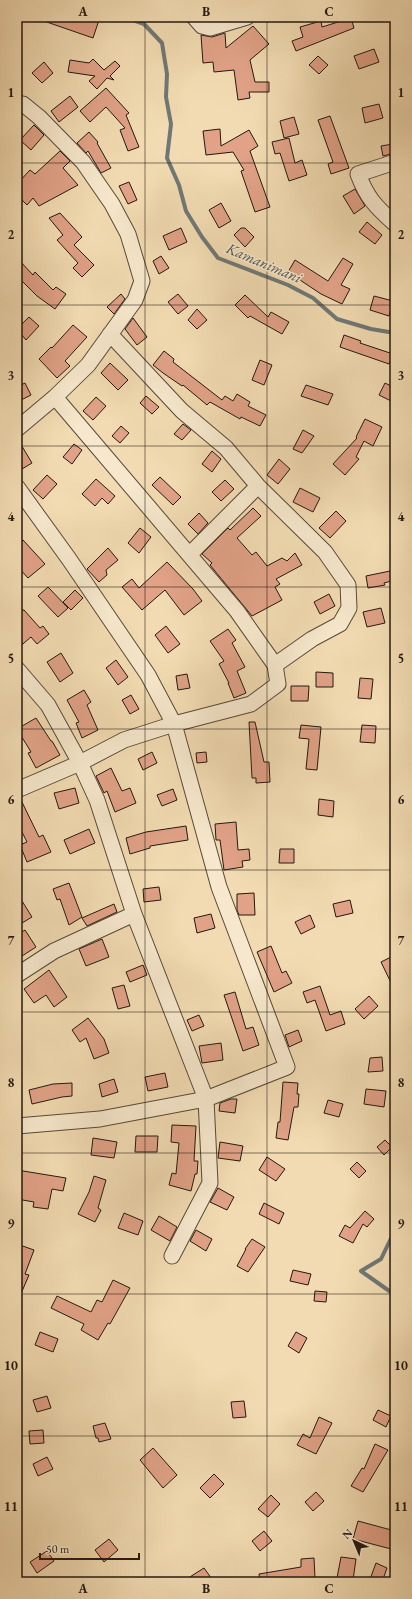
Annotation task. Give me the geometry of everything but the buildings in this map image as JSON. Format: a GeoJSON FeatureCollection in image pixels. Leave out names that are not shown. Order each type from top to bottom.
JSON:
{"type":"FeatureCollection","features":[{"type":"Feature","properties":{"kind":"street"},"geometry":{"type":"LineString","coordinates":[[194,17],[202,26],[210,28],[247,17]]}},
{"type":"Feature","properties":{"kind":"street"},"geometry":{"type":"LineString","coordinates":[[17,429],[55,397],[88,365],[135,300],[142,281],[128,234],[112,204],[83,162],[39,117],[23,104]]}},
{"type":"Feature","properties":{"kind":"street"},"geometry":{"type":"LineString","coordinates":[[395,162],[358,174],[364,191],[377,208],[395,224]]}},
{"type":"Feature","properties":{"kind":"street"},"geometry":{"type":"LineString","coordinates":[[110,334],[182,411],[226,448],[258,486],[325,552],[348,585],[349,608],[340,624],[312,639],[275,665]]}},
{"type":"Feature","properties":{"kind":"street"},"geometry":{"type":"LineString","coordinates":[[17,790],[80,763],[124,740],[174,724],[252,704],[278,684],[275,665],[238,611],[55,397]]}},
{"type":"Feature","properties":{"kind":"street"},"geometry":{"type":"LineString","coordinates":[[190,554],[258,486]]}},
{"type":"Feature","properties":{"kind":"street"},"geometry":{"type":"LineString","coordinates":[[17,487],[69,559],[148,675],[174,724],[219,887],[286,1067],[206,1099],[100,1119],[17,1126]]}},
{"type":"Feature","properties":{"kind":"street"},"geometry":{"type":"LineString","coordinates":[[17,669],[48,705],[80,763],[97,800],[134,914],[206,1099],[210,1183],[172,1256]]}},
{"type":"Feature","properties":{"kind":"street"},"geometry":{"type":"LineString","coordinates":[[17,975],[54,951],[134,914]]}},
{"type":"Feature","properties":{"kind":"waterway","name":"Kamanimani"},"geometry":{"type":"LineString","coordinates":[[125,17],[144,24],[162,43],[167,74],[166,97],[171,124],[167,158],[179,185],[186,211],[202,237],[218,258],[288,285],[313,298],[337,319],[371,329],[395,333]]}},
{"type":"Feature","properties":{"kind":"waterway","name":"Kamanimani"},"geometry":{"type":"LineString","coordinates":[[395,1230],[381,1259],[361,1271],[395,1295]]}}]}
